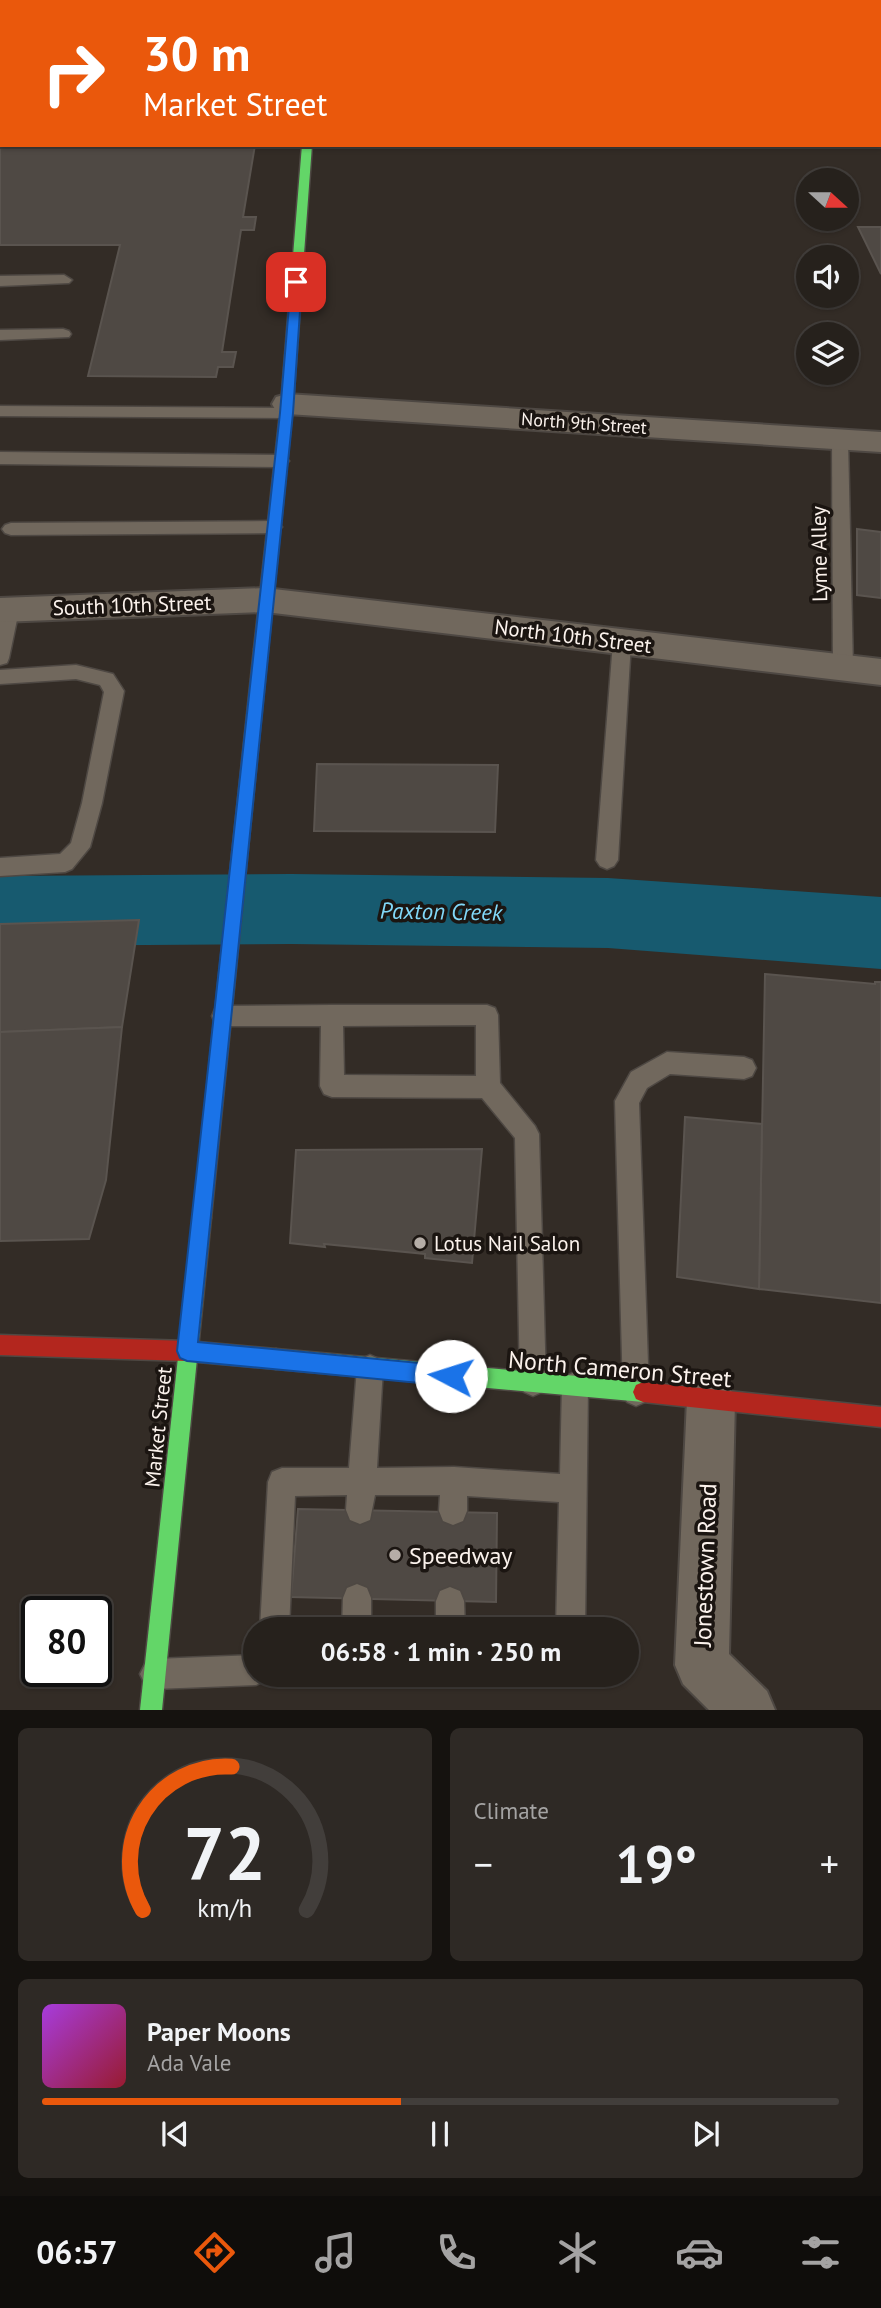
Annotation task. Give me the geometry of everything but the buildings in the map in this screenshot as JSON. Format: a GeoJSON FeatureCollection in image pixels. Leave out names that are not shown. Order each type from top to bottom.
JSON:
{"type":"FeatureCollection","features":[{"type":"Feature","properties":{"kind":"main road","name":"Market Street"},"geometry":{"type":"LineString","coordinates":[[151,1710],[287,408],[307,147]]}},
{"type":"Feature","properties":{"kind":"main road","name":"North Cameron Street"},"geometry":{"type":"LineString","coordinates":[[0,1345],[187,1351],[575,1385],[881,1417]]}},
{"type":"Feature","properties":{"kind":"street","name":"North 9th Street"},"geometry":{"type":"LineString","coordinates":[[287,408],[881,442]]}},
{"type":"Feature","properties":{"kind":"street","name":"North 10th Street"},"geometry":{"type":"LineString","coordinates":[[265,600],[881,673]]}},
{"type":"Feature","properties":{"kind":"street","name":"South 10th Street"},"geometry":{"type":"LineString","coordinates":[[5,610],[265,600]]}},
{"type":"Feature","properties":{"kind":"street","name":"Jonestown Road"},"geometry":{"type":"LineString","coordinates":[[711,1400],[702,1665],[748,1710]]}},
{"type":"Feature","properties":{"kind":"street"},"geometry":{"type":"LineString","coordinates":[[702,1665],[773,1710]]}},
{"type":"Feature","properties":{"kind":"lane"},"geometry":{"type":"LineString","coordinates":[[0,281],[64,280]]}},
{"type":"Feature","properties":{"kind":"lane"},"geometry":{"type":"LineString","coordinates":[[0,335],[63,334]]}},
{"type":"Feature","properties":{"kind":"lane"},"geometry":{"type":"LineString","coordinates":[[0,411],[287,408]]}},
{"type":"Feature","properties":{"kind":"lane","name":"Lyme Alley"},"geometry":{"type":"LineString","coordinates":[[840,440],[843,668]]}},
{"type":"Feature","properties":{"kind":"lane"},"geometry":{"type":"LineString","coordinates":[[0,458],[281,461]]}},
{"type":"Feature","properties":{"kind":"lane"},"geometry":{"type":"LineString","coordinates":[[12,529],[273,527]]}},
{"type":"Feature","properties":{"kind":"lane"},"geometry":{"type":"LineString","coordinates":[[0,657],[5,610]]}},
{"type":"Feature","properties":{"kind":"lane"},"geometry":{"type":"LineString","coordinates":[[607,860],[622,642]]}},
{"type":"Feature","properties":{"kind":"lane"},"geometry":{"type":"LineString","coordinates":[[0,677],[76,672],[106,679],[114,691],[92,803],[80,847],[65,863],[0,867]]}},
{"type":"Feature","properties":{"kind":"lane"},"geometry":{"type":"LineString","coordinates":[[332,1014],[332,1086],[488,1087]]}},
{"type":"Feature","properties":{"kind":"lane"},"geometry":{"type":"LineString","coordinates":[[223,1016],[486,1015],[488,1087],[527,1134],[533,1383]]}},
{"type":"Feature","properties":{"kind":"lane"},"geometry":{"type":"LineString","coordinates":[[636,1393],[627,1101],[639,1080],[667,1063],[744,1068]]}},
{"type":"Feature","properties":{"kind":"lane"},"geometry":{"type":"LineString","coordinates":[[360,1510],[370,1368]]}},
{"type":"Feature","properties":{"kind":"lane"},"geometry":{"type":"LineString","coordinates":[[571,1617],[575,1385]]}},
{"type":"Feature","properties":{"kind":"lane"},"geometry":{"type":"LineString","coordinates":[[453,1511],[454,1481]]}},
{"type":"Feature","properties":{"kind":"lane"},"geometry":{"type":"LineString","coordinates":[[275,1617],[282,1482],[454,1481],[575,1489]]}},
{"type":"Feature","properties":{"kind":"lane"},"geometry":{"type":"LineString","coordinates":[[356,1617],[357,1598]]}},
{"type":"Feature","properties":{"kind":"lane"},"geometry":{"type":"LineString","coordinates":[[155,1674],[243,1671]]}},
{"type":"Feature","properties":{"kind":"waterway","name":"Paxton Creek"},"geometry":{"type":"LineString","coordinates":[[0,911],[291,909],[608,913],[881,933]]}},
{"type":"Feature","properties":{"kind":"traffic: fast"},"geometry":{"type":"LineString","coordinates":[[261,649],[287,404],[307,147]]}},
{"type":"Feature","properties":{"kind":"traffic: fast"},"geometry":{"type":"LineString","coordinates":[[151,1710],[202,1218]]}},
{"type":"Feature","properties":{"kind":"traffic: fast"},"geometry":{"type":"LineString","coordinates":[[276,1359],[643,1392]]}},
{"type":"Feature","properties":{"kind":"traffic: slow"},"geometry":{"type":"LineString","coordinates":[[202,1218],[261,649]]}},
{"type":"Feature","properties":{"kind":"traffic: jam"},"geometry":{"type":"LineString","coordinates":[[0,1345],[187,1351],[276,1359]]}},
{"type":"Feature","properties":{"kind":"traffic: jam"},"geometry":{"type":"LineString","coordinates":[[643,1392],[881,1417]]}},
{"type":"Feature","properties":{"kind":"place","name":"Lotus Nail Salon"},"geometry":{"type":"Point","coordinates":[420,1243]}},
{"type":"Feature","properties":{"kind":"place","name":"Speedway"},"geometry":{"type":"Point","coordinates":[395,1555]}},
{"type":"Feature","properties":{"kind":"route"},"geometry":{"type":"LineString","coordinates":[[296,282],[286,413],[187,1351],[451,1376]]}}]}
